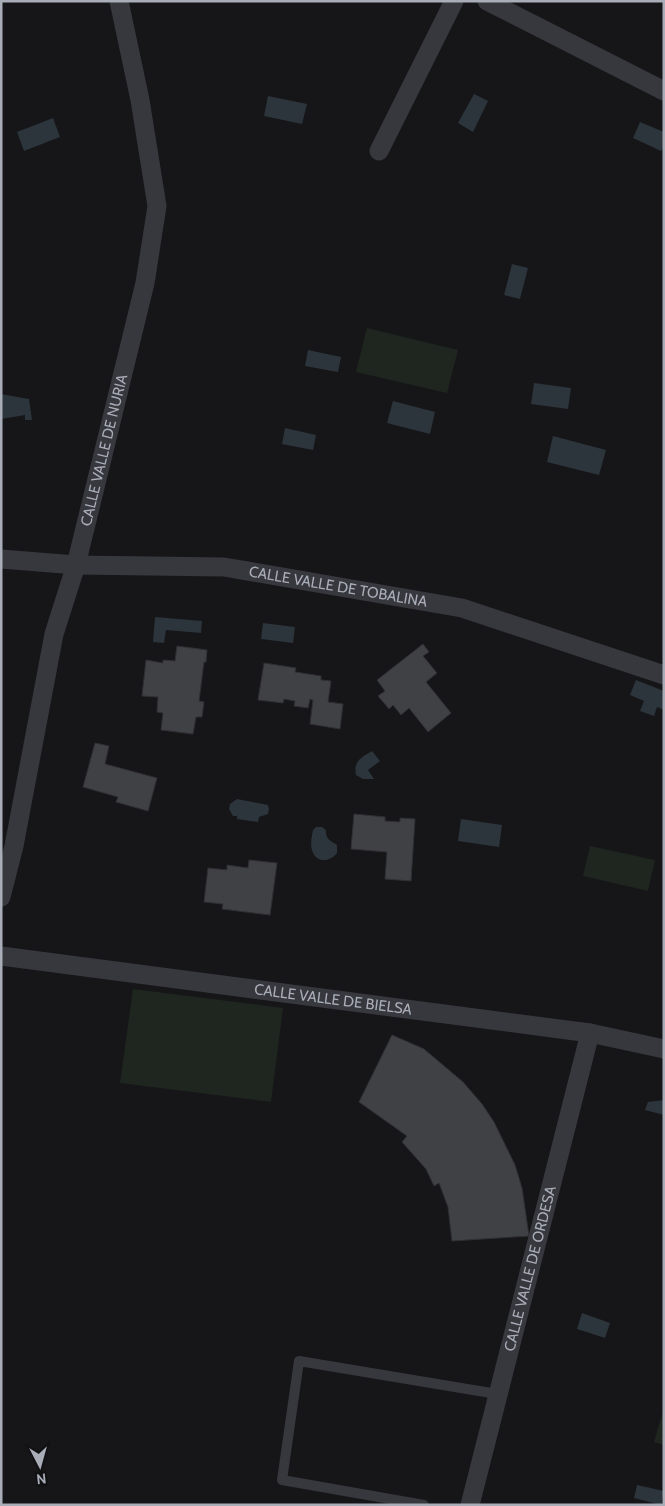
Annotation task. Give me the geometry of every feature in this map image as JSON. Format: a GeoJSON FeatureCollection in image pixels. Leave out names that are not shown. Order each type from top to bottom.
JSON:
{"type":"FeatureCollection","features":[{"type":"Feature","properties":{"kind":"street","name":"CALLE VALLE DE NURIA"},"geometry":{"type":"LineString","coordinates":[[1,898],[14,846],[54,634],[76,565],[145,284],[156,206],[140,100],[119,1]]}},
{"type":"Feature","properties":{"kind":"street"},"geometry":{"type":"LineString","coordinates":[[380,151],[454,1]]}},
{"type":"Feature","properties":{"kind":"street"},"geometry":{"type":"LineString","coordinates":[[487,1],[664,91]]}},
{"type":"Feature","properties":{"kind":"street","name":"CALLE VALLE DE TOBALINA"},"geometry":{"type":"LineString","coordinates":[[1,559],[76,565],[224,567],[462,608],[664,675]]}},
{"type":"Feature","properties":{"kind":"street","name":"CALLE VALLE DE BIELSA"},"geometry":{"type":"LineString","coordinates":[[1,956],[590,1033],[664,1049]]}},
{"type":"Feature","properties":{"kind":"street","name":"CALLE VALLE DE ORDESA"},"geometry":{"type":"LineString","coordinates":[[470,1505],[590,1033]]}},
{"type":"Feature","properties":{"kind":"lane"},"geometry":{"type":"LineString","coordinates":[[424,1505],[282,1480],[299,1361],[497,1394]]}},
{"type":"Feature","properties":{"kind":"shaded area"},"geometry":{"type":"Polygon","coordinates":[[[474,94],[488,101],[473,132],[458,123],[474,94]]]}},
{"type":"Feature","properties":{"kind":"shaded area"},"geometry":{"type":"Polygon","coordinates":[[[268,96],[307,104],[302,124],[264,116],[268,96]]]}},
{"type":"Feature","properties":{"kind":"shaded area"},"geometry":{"type":"Polygon","coordinates":[[[53,118],[60,137],[24,151],[17,132],[53,118]]]}},
{"type":"Feature","properties":{"kind":"shaded area"},"geometry":{"type":"Polygon","coordinates":[[[640,122],[664,132],[664,146],[661,151],[633,138],[640,122]]]}},
{"type":"Feature","properties":{"kind":"shaded area"},"geometry":{"type":"Polygon","coordinates":[[[512,264],[528,268],[520,299],[504,295],[512,264]]]}},
{"type":"Feature","properties":{"kind":"shaded area"},"geometry":{"type":"Polygon","coordinates":[[[367,328],[458,350],[447,393],[356,372],[367,328]]]}},
{"type":"Feature","properties":{"kind":"shaded area"},"geometry":{"type":"Polygon","coordinates":[[[308,350],[341,357],[338,372],[305,366],[308,350]]]}},
{"type":"Feature","properties":{"kind":"shaded area"},"geometry":{"type":"Polygon","coordinates":[[[534,383],[571,388],[568,409],[531,404],[534,383]]]}},
{"type":"Feature","properties":{"kind":"shaded area"},"geometry":{"type":"Polygon","coordinates":[[[1,394],[29,399],[32,420],[25,420],[25,415],[1,419],[1,394]]]}},
{"type":"Feature","properties":{"kind":"shaded area"},"geometry":{"type":"Polygon","coordinates":[[[393,401],[435,412],[430,434],[387,423],[393,401]]]}},
{"type":"Feature","properties":{"kind":"shaded area"},"geometry":{"type":"Polygon","coordinates":[[[285,428],[316,435],[313,450],[282,444],[285,428]]]}},
{"type":"Feature","properties":{"kind":"shaded area"},"geometry":{"type":"Polygon","coordinates":[[[553,436],[606,450],[599,475],[547,462],[553,436]]]}},
{"type":"Feature","properties":{"kind":"shaded area"},"geometry":{"type":"Polygon","coordinates":[[[155,617],[202,621],[201,633],[166,630],[164,643],[153,642],[155,617]]]}},
{"type":"Feature","properties":{"kind":"shaded area"},"geometry":{"type":"Polygon","coordinates":[[[263,623],[295,627],[293,643],[261,639],[263,623]]]}},
{"type":"Feature","properties":{"kind":"shaded area"},"geometry":{"type":"Polygon","coordinates":[[[636,680],[664,691],[664,710],[657,707],[654,716],[640,711],[644,701],[630,695],[636,680]]]}},
{"type":"Feature","properties":{"kind":"shaded area"},"geometry":{"type":"Polygon","coordinates":[[[372,751],[380,761],[368,770],[374,779],[363,779],[356,775],[356,766],[359,760],[372,751]]]}},
{"type":"Feature","properties":{"kind":"shaded area"},"geometry":{"type":"Polygon","coordinates":[[[237,799],[268,805],[268,814],[259,817],[258,822],[237,819],[237,816],[233,816],[229,809],[230,804],[237,799]]]}},
{"type":"Feature","properties":{"kind":"shaded area"},"geometry":{"type":"Polygon","coordinates":[[[461,819],[502,825],[499,847],[458,841],[461,819]]]}},
{"type":"Feature","properties":{"kind":"shaded area"},"geometry":{"type":"Polygon","coordinates":[[[316,827],[322,827],[326,830],[327,838],[337,845],[337,853],[327,860],[317,858],[311,848],[313,830],[316,827]]]}},
{"type":"Feature","properties":{"kind":"shaded area"},"geometry":{"type":"Polygon","coordinates":[[[590,846],[655,860],[648,891],[583,876],[590,846]]]}},
{"type":"Feature","properties":{"kind":"shaded area"},"geometry":{"type":"Polygon","coordinates":[[[133,989],[283,1008],[271,1102],[120,1083],[133,989]]]}},
{"type":"Feature","properties":{"kind":"shaded area"},"geometry":{"type":"Polygon","coordinates":[[[664,1100],[664,1115],[645,1110],[648,1102],[664,1100]]]}},
{"type":"Feature","properties":{"kind":"shaded area"},"geometry":{"type":"Polygon","coordinates":[[[582,1313],[610,1323],[605,1338],[577,1329],[582,1313]]]}},
{"type":"Feature","properties":{"kind":"shaded area"},"geometry":{"type":"Polygon","coordinates":[[[664,1408],[664,1445],[654,1442],[664,1408]]]}},
{"type":"Feature","properties":{"kind":"shaded area"},"geometry":{"type":"Polygon","coordinates":[[[637,1485],[664,1491],[661,1505],[634,1498],[637,1485]]]}},
{"type":"Feature","properties":{"kind":"building"},"geometry":{"type":"Polygon","coordinates":[[[423,644],[429,652],[423,656],[437,673],[426,682],[451,713],[428,732],[409,708],[401,715],[393,705],[389,709],[378,696],[385,691],[377,680],[423,644]]]}},
{"type":"Feature","properties":{"kind":"building"},"geometry":{"type":"Polygon","coordinates":[[[177,646],[207,650],[199,701],[204,702],[202,717],[196,717],[193,734],[161,730],[163,713],[157,712],[158,697],[142,696],[146,660],[163,663],[163,660],[175,661],[177,646]]]}},
{"type":"Feature","properties":{"kind":"building"},"geometry":{"type":"Polygon","coordinates":[[[264,663],[296,668],[295,672],[321,676],[321,680],[331,681],[328,702],[343,704],[340,729],[310,724],[313,700],[310,699],[308,708],[294,706],[295,701],[284,699],[283,703],[258,700],[264,663]]]}},
{"type":"Feature","properties":{"kind":"building"},"geometry":{"type":"Polygon","coordinates":[[[95,743],[109,746],[105,764],[157,778],[148,811],[116,802],[118,797],[83,787],[95,743]]]}},
{"type":"Feature","properties":{"kind":"building"},"geometry":{"type":"Polygon","coordinates":[[[354,814],[385,817],[385,821],[400,822],[400,818],[415,819],[411,881],[385,879],[387,852],[351,849],[354,814]]]}},
{"type":"Feature","properties":{"kind":"building"},"geometry":{"type":"Polygon","coordinates":[[[249,860],[277,863],[270,915],[222,909],[223,904],[204,902],[208,868],[227,870],[227,865],[248,868],[249,860]]]}},
{"type":"Feature","properties":{"kind":"building"},"geometry":{"type":"Polygon","coordinates":[[[392,1035],[424,1049],[463,1082],[482,1104],[494,1122],[515,1165],[522,1188],[529,1236],[452,1241],[448,1207],[439,1183],[434,1186],[426,1169],[402,1142],[407,1136],[359,1102],[392,1035]]]}}]}
